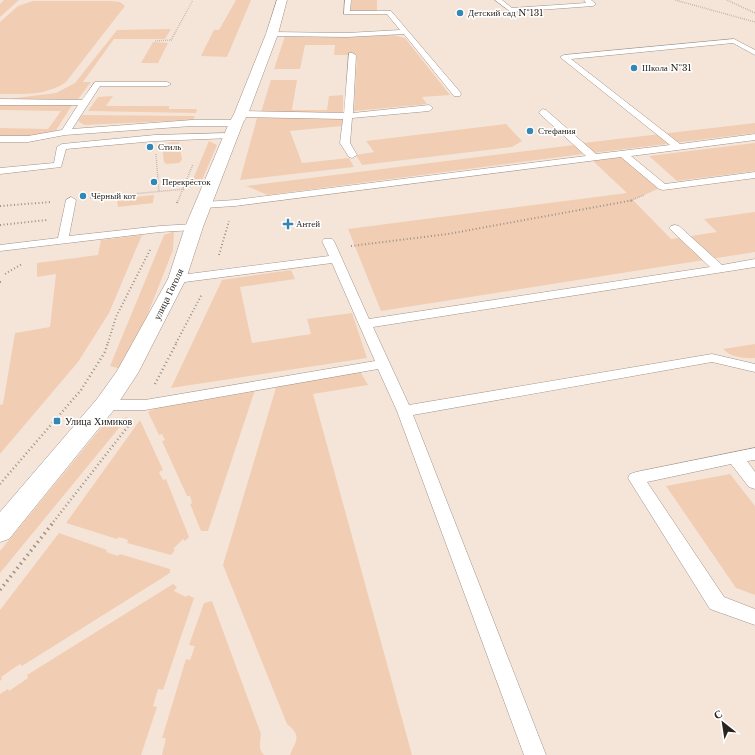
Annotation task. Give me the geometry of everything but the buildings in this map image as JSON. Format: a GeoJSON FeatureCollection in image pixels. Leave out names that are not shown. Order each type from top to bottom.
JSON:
{"type":"FeatureCollection","features":[{"type":"Feature","properties":{"kind":"street","name":"улица Гоголя"},"geometry":{"type":"LineString","coordinates":[[0,531],[105,405],[127,373],[177,279],[194,227],[272,34],[282,0]]}},
{"type":"Feature","properties":{"kind":"lane"},"geometry":{"type":"LineString","coordinates":[[348,0],[346,12],[388,9],[405,32],[457,94]]}},
{"type":"Feature","properties":{"kind":"lane"},"geometry":{"type":"LineString","coordinates":[[498,0],[511,10],[593,4],[587,0]]}},
{"type":"Feature","properties":{"kind":"lane"},"geometry":{"type":"LineString","coordinates":[[272,34],[347,35],[405,32]]}},
{"type":"Feature","properties":{"kind":"lane"},"geometry":{"type":"LineString","coordinates":[[678,147],[564,56],[734,41],[755,53]]}},
{"type":"Feature","properties":{"kind":"lane"},"geometry":{"type":"LineString","coordinates":[[352,55],[345,143],[352,155]]}},
{"type":"Feature","properties":{"kind":"lane"},"geometry":{"type":"LineString","coordinates":[[65,132],[98,84],[167,84]]}},
{"type":"Feature","properties":{"kind":"lane"},"geometry":{"type":"LineString","coordinates":[[0,102],[84,103]]}},
{"type":"Feature","properties":{"kind":"lane"},"geometry":{"type":"LineString","coordinates":[[0,139],[28,139],[65,132],[192,123],[236,124],[348,116],[429,108]]}},
{"type":"Feature","properties":{"kind":"lane"},"geometry":{"type":"LineString","coordinates":[[543,112],[594,158]]}},
{"type":"Feature","properties":{"kind":"lane"},"geometry":{"type":"LineString","coordinates":[[0,171],[58,165],[62,147],[155,138],[236,124]]}},
{"type":"Feature","properties":{"kind":"lane"},"geometry":{"type":"LineString","coordinates":[[204,205],[235,203],[755,137]]}},
{"type":"Feature","properties":{"kind":"lane"},"geometry":{"type":"LineString","coordinates":[[623,154],[663,187],[755,175]]}},
{"type":"Feature","properties":{"kind":"lane"},"geometry":{"type":"LineString","coordinates":[[63,240],[71,200]]}},
{"type":"Feature","properties":{"kind":"lane"},"geometry":{"type":"LineString","coordinates":[[0,248],[160,229],[194,227]]}},
{"type":"Feature","properties":{"kind":"lane"},"geometry":{"type":"LineString","coordinates":[[675,228],[719,269]]}},
{"type":"Feature","properties":{"kind":"lane"},"geometry":{"type":"LineString","coordinates":[[177,279],[331,250],[404,411],[535,755]]}},
{"type":"Feature","properties":{"kind":"lane"},"geometry":{"type":"LineString","coordinates":[[365,324],[755,263]]}},
{"type":"Feature","properties":{"kind":"lane"},"geometry":{"type":"LineString","coordinates":[[404,411],[712,358],[755,368]]}},
{"type":"Feature","properties":{"kind":"lane"},"geometry":{"type":"LineString","coordinates":[[105,405],[145,404],[383,364]]}},
{"type":"Feature","properties":{"kind":"lane"},"geometry":{"type":"LineString","coordinates":[[755,454],[636,478],[717,603],[755,618]]}},
{"type":"Feature","properties":{"kind":"lane"},"geometry":{"type":"LineString","coordinates":[[735,458],[755,483]]}},
{"type":"Feature","properties":{"kind":"path"},"geometry":{"type":"LineString","coordinates":[[155,41],[171,40],[194,0]]}},
{"type":"Feature","properties":{"kind":"path"},"geometry":{"type":"LineString","coordinates":[[675,0],[755,22]]}},
{"type":"Feature","properties":{"kind":"path"},"geometry":{"type":"LineString","coordinates":[[727,0],[755,14]]}},
{"type":"Feature","properties":{"kind":"path"},"geometry":{"type":"LineString","coordinates":[[155,138],[160,192]]}},
{"type":"Feature","properties":{"kind":"path"},"geometry":{"type":"LineString","coordinates":[[331,250],[448,234],[612,204],[633,200],[663,187]]}},
{"type":"Feature","properties":{"kind":"path"},"geometry":{"type":"LineString","coordinates":[[177,204],[181,190]]}},
{"type":"Feature","properties":{"kind":"path"},"geometry":{"type":"LineString","coordinates":[[0,225],[67,218]]}},
{"type":"Feature","properties":{"kind":"path"},"geometry":{"type":"LineString","coordinates":[[0,484],[81,390],[105,352],[116,317],[160,229]]}},
{"type":"Feature","properties":{"kind":"shaded area"},"geometry":{"type":"Polygon","coordinates":[[[4,0],[19,0],[0,17],[0,4],[4,0]]]}},
{"type":"Feature","properties":{"kind":"shaded area"},"geometry":{"type":"Polygon","coordinates":[[[236,0],[251,0],[227,57],[201,56],[214,30],[219,30],[236,0]]]}},
{"type":"Feature","properties":{"kind":"shaded area"},"geometry":{"type":"Polygon","coordinates":[[[352,0],[377,0],[377,11],[350,11],[352,0]]]}},
{"type":"Feature","properties":{"kind":"shaded area"},"geometry":{"type":"Polygon","coordinates":[[[33,1],[111,1],[120,2],[125,6],[66,82],[58,87],[42,92],[26,94],[0,94],[0,22],[18,6],[33,1]]]}},
{"type":"Feature","properties":{"kind":"shaded area"},"geometry":{"type":"Polygon","coordinates":[[[171,29],[165,39],[114,39],[83,82],[91,82],[78,99],[0,100],[56,93],[75,83],[117,30],[171,29]]]}},
{"type":"Feature","properties":{"kind":"shaded area"},"geometry":{"type":"Polygon","coordinates":[[[394,35],[405,38],[450,95],[422,97],[427,104],[354,111],[357,55],[334,55],[335,45],[305,45],[300,69],[274,69],[285,36],[348,37],[394,35]]]}},
{"type":"Feature","properties":{"kind":"shaded area"},"geometry":{"type":"Polygon","coordinates":[[[153,42],[168,43],[158,63],[141,63],[153,42]]]}},
{"type":"Feature","properties":{"kind":"shaded area"},"geometry":{"type":"Polygon","coordinates":[[[271,80],[297,80],[292,110],[327,110],[329,96],[343,95],[343,112],[261,112],[271,80]]]}},
{"type":"Feature","properties":{"kind":"shaded area"},"geometry":{"type":"Polygon","coordinates":[[[113,96],[106,106],[169,106],[169,109],[197,109],[196,113],[88,111],[98,97],[113,96]]]}},
{"type":"Feature","properties":{"kind":"shaded area"},"geometry":{"type":"Polygon","coordinates":[[[0,105],[72,105],[55,132],[32,136],[0,136],[0,128],[48,129],[61,111],[0,110],[0,105]]]}},
{"type":"Feature","properties":{"kind":"shaded area"},"geometry":{"type":"Polygon","coordinates":[[[82,115],[195,116],[193,120],[84,125],[78,121],[82,115]]]}},
{"type":"Feature","properties":{"kind":"shaded area"},"geometry":{"type":"Polygon","coordinates":[[[257,118],[343,118],[342,126],[290,131],[302,163],[349,158],[354,167],[240,180],[257,118]]]}},
{"type":"Feature","properties":{"kind":"shaded area"},"geometry":{"type":"Polygon","coordinates":[[[755,123],[755,133],[593,153],[583,143],[755,123]]]}},
{"type":"Feature","properties":{"kind":"shaded area"},"geometry":{"type":"Polygon","coordinates":[[[506,124],[522,141],[512,147],[362,165],[356,155],[374,152],[366,141],[506,124]]]}},
{"type":"Feature","properties":{"kind":"shaded area"},"geometry":{"type":"Polygon","coordinates":[[[209,141],[217,145],[200,185],[190,186],[209,141]]]}},
{"type":"Feature","properties":{"kind":"shaded area"},"geometry":{"type":"Polygon","coordinates":[[[171,142],[179,142],[182,160],[179,163],[166,164],[164,162],[162,146],[171,142]]]}},
{"type":"Feature","properties":{"kind":"shaded area"},"geometry":{"type":"Polygon","coordinates":[[[755,143],[755,171],[677,181],[649,156],[755,143]]]}},
{"type":"Feature","properties":{"kind":"shaded area"},"geometry":{"type":"Polygon","coordinates":[[[574,145],[583,154],[268,195],[246,186],[574,145]]]}},
{"type":"Feature","properties":{"kind":"shaded area"},"geometry":{"type":"Polygon","coordinates":[[[622,156],[660,188],[633,200],[671,239],[717,232],[704,219],[755,212],[755,252],[381,311],[348,229],[627,193],[593,161],[622,156]]]}},
{"type":"Feature","properties":{"kind":"shaded area"},"geometry":{"type":"Polygon","coordinates":[[[154,195],[153,203],[118,207],[117,199],[154,195]]]}},
{"type":"Feature","properties":{"kind":"shaded area"},"geometry":{"type":"Polygon","coordinates":[[[174,231],[173,250],[145,321],[121,369],[110,366],[164,235],[174,231]]]}},
{"type":"Feature","properties":{"kind":"shaded area"},"geometry":{"type":"Polygon","coordinates":[[[142,235],[109,313],[78,362],[0,454],[0,405],[3,404],[15,333],[50,327],[56,274],[37,277],[37,263],[98,255],[101,240],[142,235]]]}},
{"type":"Feature","properties":{"kind":"shaded area"},"geometry":{"type":"Polygon","coordinates":[[[291,270],[295,279],[240,287],[252,343],[311,334],[307,319],[352,313],[367,358],[171,388],[222,280],[291,270]]]}},
{"type":"Feature","properties":{"kind":"shaded area"},"geometry":{"type":"Polygon","coordinates":[[[755,344],[755,358],[738,357],[726,352],[723,349],[755,344]]]}},
{"type":"Feature","properties":{"kind":"shaded area"},"geometry":{"type":"Polygon","coordinates":[[[358,368],[368,385],[313,394],[412,755],[290,755],[296,739],[295,732],[287,724],[223,565],[278,381],[358,368]]]}},
{"type":"Feature","properties":{"kind":"shaded area"},"geometry":{"type":"Polygon","coordinates":[[[255,390],[208,531],[201,531],[190,504],[192,503],[190,496],[187,496],[162,441],[165,440],[162,434],[159,435],[148,412],[156,408],[255,390]]]}},
{"type":"Feature","properties":{"kind":"shaded area"},"geometry":{"type":"Polygon","coordinates":[[[128,417],[0,573],[0,551],[106,422],[128,417]]]}},
{"type":"Feature","properties":{"kind":"shaded area"},"geometry":{"type":"Polygon","coordinates":[[[140,420],[163,470],[159,472],[163,480],[166,479],[189,537],[185,541],[183,539],[173,549],[175,550],[171,555],[127,543],[128,540],[119,537],[117,539],[66,523],[140,420]]]}},
{"type":"Feature","properties":{"kind":"shaded area"},"geometry":{"type":"Polygon","coordinates":[[[730,474],[755,506],[755,595],[736,588],[666,486],[730,474]]]}},
{"type":"Feature","properties":{"kind":"shaded area"},"geometry":{"type":"Polygon","coordinates":[[[59,533],[107,550],[106,552],[118,556],[120,554],[170,569],[170,573],[22,666],[20,664],[1,677],[2,679],[0,681],[0,610],[59,533]]]}},
{"type":"Feature","properties":{"kind":"shaded area"},"geometry":{"type":"Polygon","coordinates":[[[173,584],[177,587],[174,591],[186,597],[188,595],[194,598],[163,690],[158,689],[153,706],[157,707],[141,755],[0,755],[0,694],[8,689],[9,691],[28,678],[27,675],[173,584]]]}},
{"type":"Feature","properties":{"kind":"shaded area"},"geometry":{"type":"Polygon","coordinates":[[[212,601],[261,734],[260,748],[264,755],[162,755],[166,738],[162,738],[186,659],[190,660],[195,646],[189,645],[204,603],[212,601]]]}},
{"type":"Feature","properties":{"kind":"place","name":"Детский сад №131"},"geometry":{"type":"Point","coordinates":[460,13]}},
{"type":"Feature","properties":{"kind":"place","name":"Школа №31"},"geometry":{"type":"Point","coordinates":[634,68]}},
{"type":"Feature","properties":{"kind":"place","name":"Стефания"},"geometry":{"type":"Point","coordinates":[530,131]}},
{"type":"Feature","properties":{"kind":"place","name":"Стиль"},"geometry":{"type":"Point","coordinates":[150,147]}},
{"type":"Feature","properties":{"kind":"place","name":"Перекрёсток"},"geometry":{"type":"Point","coordinates":[154,182]}},
{"type":"Feature","properties":{"kind":"place","name":"Чёрный кот"},"geometry":{"type":"Point","coordinates":[83,196]}},
{"type":"Feature","properties":{"kind":"place","name":"Антей"},"geometry":{"type":"Point","coordinates":[288,224]}},
{"type":"Feature","properties":{"kind":"place","name":"Улица Химиков"},"geometry":{"type":"Point","coordinates":[57,421]}}]}
